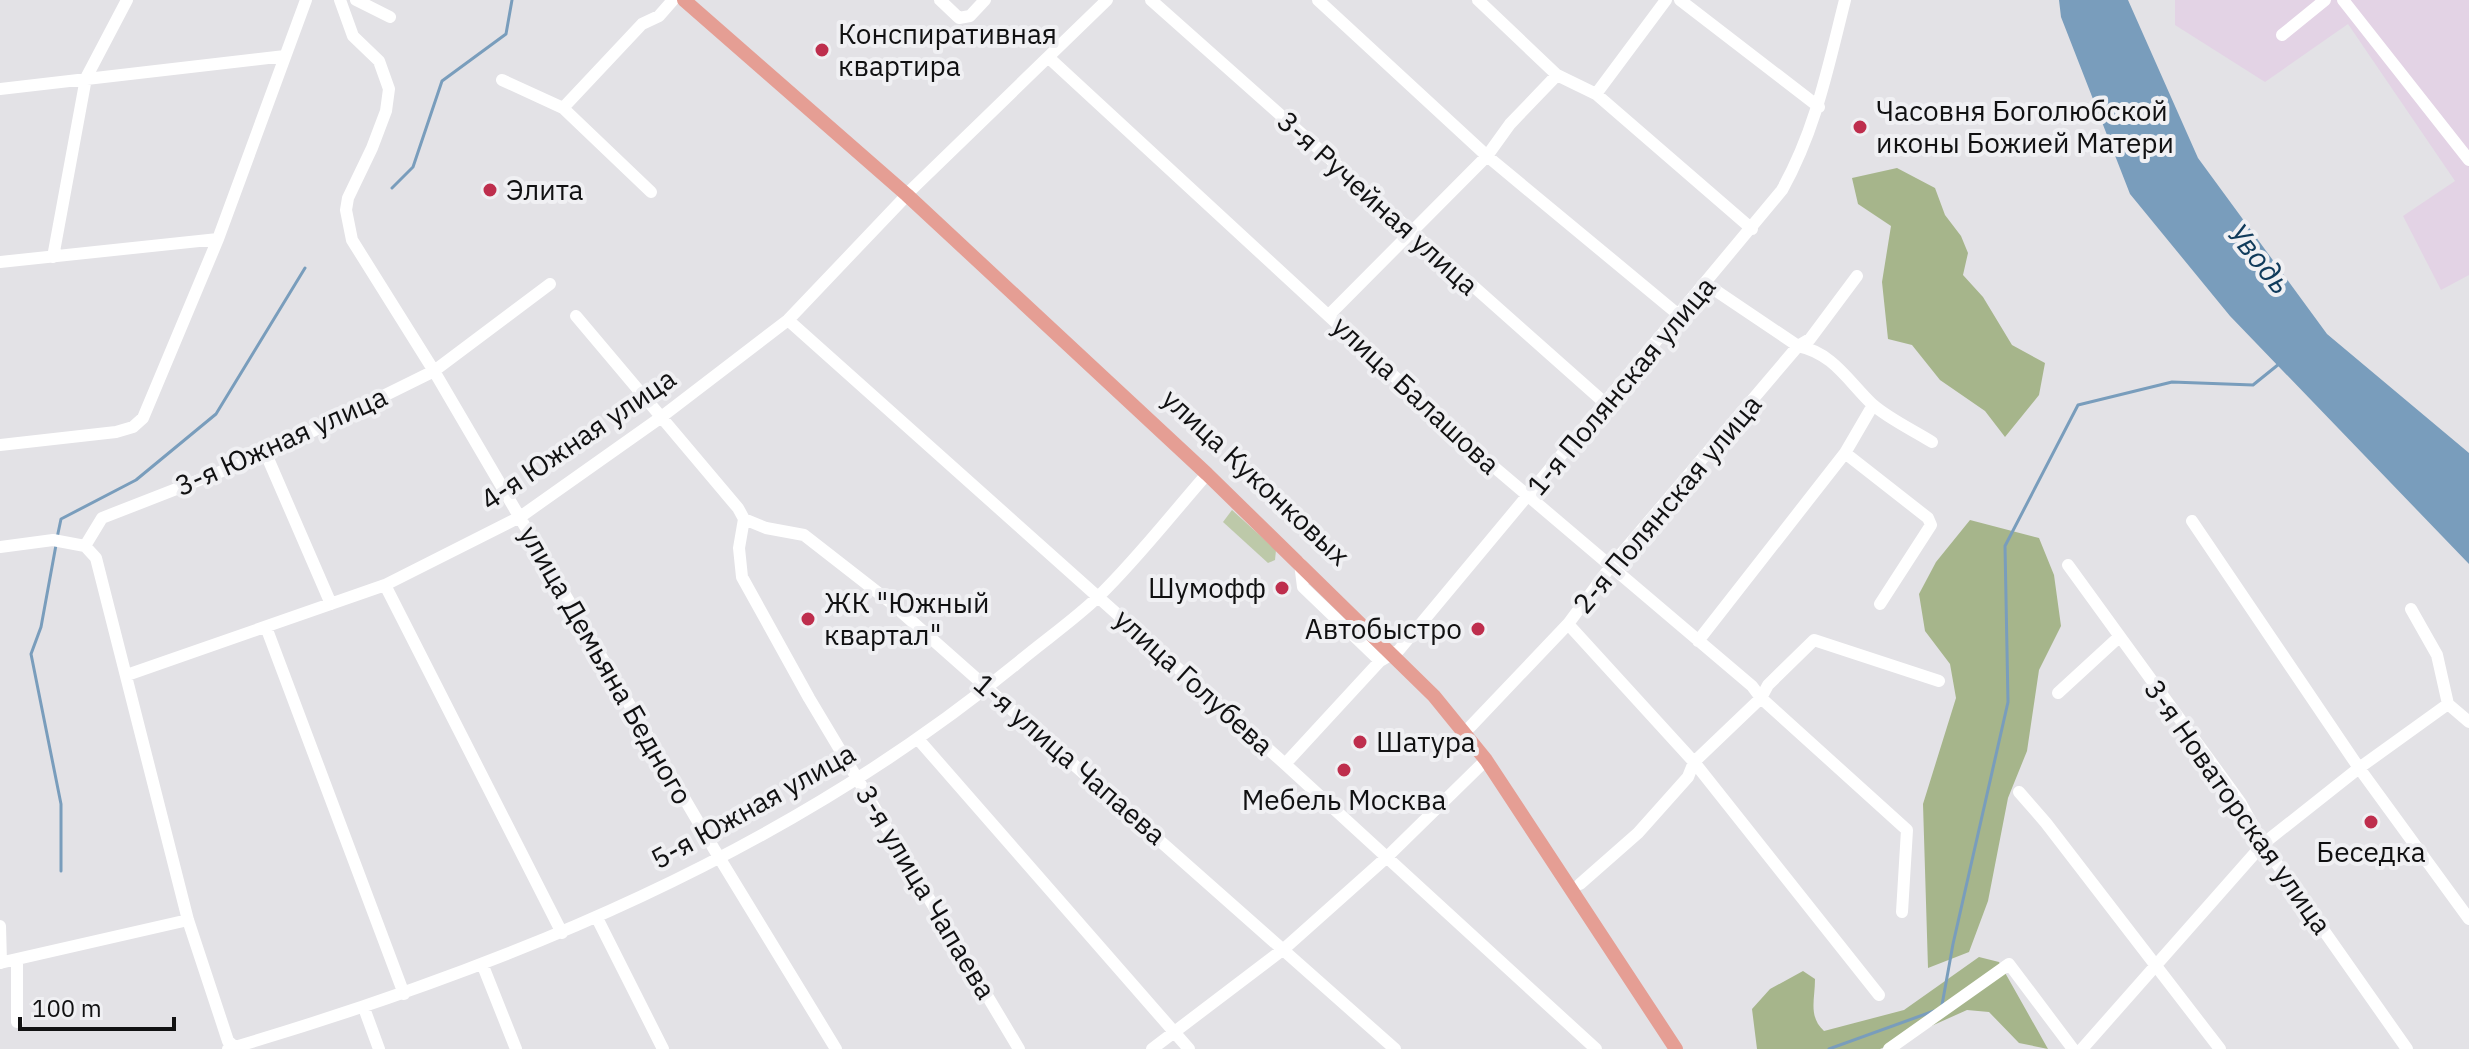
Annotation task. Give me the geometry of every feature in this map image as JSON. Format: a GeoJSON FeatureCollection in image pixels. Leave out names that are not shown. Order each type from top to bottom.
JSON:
{"type":"FeatureCollection","features":[{"type":"Feature","properties":{"kind":"main road","name":"улица Куконковых"},"geometry":{"type":"LineString","coordinates":[[684,0],[704,19],[767,66],[909,192],[1209,472],[1470,727],[1580,884],[1687,1049]]}},
{"type":"Feature","properties":{"kind":"main road","name":"улица Куконковых"},"geometry":{"type":"LineString","coordinates":[[1209,472],[1300,563],[1396,652],[1486,760],[1676,1049]]}},
{"type":"Feature","properties":{"kind":"street"},"geometry":{"type":"LineString","coordinates":[[53,257],[86,78],[127,0]]}},
{"type":"Feature","properties":{"kind":"street"},"geometry":{"type":"LineString","coordinates":[[0,445],[116,432],[133,427],[143,418],[218,239],[306,0]]}},
{"type":"Feature","properties":{"kind":"street","name":"улица Демьяна Бедного"},"geometry":{"type":"LineString","coordinates":[[340,0],[353,36],[379,61],[389,89],[386,111],[348,198],[346,210],[352,240],[434,371],[836,1049]]}},
{"type":"Feature","properties":{"kind":"street"},"geometry":{"type":"LineString","coordinates":[[356,0],[390,17]]}},
{"type":"Feature","properties":{"kind":"street"},"geometry":{"type":"LineString","coordinates":[[563,108],[642,24],[659,16],[673,0]]}},
{"type":"Feature","properties":{"kind":"street"},"geometry":{"type":"LineString","coordinates":[[940,0],[959,18],[970,16],[985,0]]}},
{"type":"Feature","properties":{"kind":"street","name":"4-я Южная улица"},"geometry":{"type":"LineString","coordinates":[[127,675],[385,585],[520,517],[660,418],[788,320],[909,192],[1107,0]]}},
{"type":"Feature","properties":{"kind":"street","name":"3-я Ручейная улица"},"geometry":{"type":"LineString","coordinates":[[1151,0],[1606,404]]}},
{"type":"Feature","properties":{"kind":"street"},"geometry":{"type":"LineString","coordinates":[[1318,0],[1487,156],[1680,316]]}},
{"type":"Feature","properties":{"kind":"street"},"geometry":{"type":"LineString","coordinates":[[1478,0],[1557,75],[1596,94],[1752,229]]}},
{"type":"Feature","properties":{"kind":"street"},"geometry":{"type":"LineString","coordinates":[[1596,94],[1666,0]]}},
{"type":"Feature","properties":{"kind":"street"},"geometry":{"type":"LineString","coordinates":[[1680,0],[1819,107]]}},
{"type":"Feature","properties":{"kind":"street","name":"1-я Полянская улица"},"geometry":{"type":"LineString","coordinates":[[1396,652],[1529,498],[1782,190],[1819,107],[1845,0]]}},
{"type":"Feature","properties":{"kind":"street"},"geometry":{"type":"LineString","coordinates":[[2282,35],[2325,0]]}},
{"type":"Feature","properties":{"kind":"street"},"geometry":{"type":"LineString","coordinates":[[2343,0],[2469,160]]}},
{"type":"Feature","properties":{"kind":"street"},"geometry":{"type":"LineString","coordinates":[[0,89],[285,56]]}},
{"type":"Feature","properties":{"kind":"street","name":"улица Балашова"},"geometry":{"type":"LineString","coordinates":[[1048,57],[1529,498],[1752,686],[1761,698],[1907,830],[1902,912]]}},
{"type":"Feature","properties":{"kind":"street"},"geometry":{"type":"LineString","coordinates":[[1329,315],[1487,156],[1510,124],[1557,75]]}},
{"type":"Feature","properties":{"kind":"street"},"geometry":{"type":"LineString","coordinates":[[502,80],[563,108],[651,192]]}},
{"type":"Feature","properties":{"kind":"street"},"geometry":{"type":"LineString","coordinates":[[0,262],[218,239]]}},
{"type":"Feature","properties":{"kind":"street","name":"2-я Полянская улица"},"geometry":{"type":"LineString","coordinates":[[1470,727],[1568,624],[1611,566],[1798,346],[1810,339],[1857,276]]}},
{"type":"Feature","properties":{"kind":"street","name":"3-я Южная улица"},"geometry":{"type":"LineString","coordinates":[[85,546],[102,518],[266,454],[434,371],[550,284]]}},
{"type":"Feature","properties":{"kind":"street"},"geometry":{"type":"LineString","coordinates":[[1706,284],[1798,346],[1813,349],[1846,372],[1873,405],[1932,442]]}},
{"type":"Feature","properties":{"kind":"street"},"geometry":{"type":"LineString","coordinates":[[576,316],[744,519]]}},
{"type":"Feature","properties":{"kind":"street","name":"улица Голубева"},"geometry":{"type":"LineString","coordinates":[[788,320],[1099,596],[1596,1049]]}},
{"type":"Feature","properties":{"kind":"street"},"geometry":{"type":"LineString","coordinates":[[1698,641],[1845,453],[1873,405]]}},
{"type":"Feature","properties":{"kind":"street"},"geometry":{"type":"LineString","coordinates":[[1845,453],[1928,518],[1931,525],[1880,604]]}},
{"type":"Feature","properties":{"kind":"street"},"geometry":{"type":"LineString","coordinates":[[266,454],[331,604]]}},
{"type":"Feature","properties":{"kind":"street","name":"5-я Южная улица"},"geometry":{"type":"LineString","coordinates":[[234,1048],[364,1008],[483,966],[597,918],[721,858],[859,779],[988,687],[1099,596],[1209,472]]}},
{"type":"Feature","properties":{"kind":"street","name":"1-я улица Чапаева"},"geometry":{"type":"LineString","coordinates":[[744,519],[766,528],[804,535],[890,602],[1285,948],[1395,1049]]}},
{"type":"Feature","properties":{"kind":"street","name":"3-я улица Чапаева"},"geometry":{"type":"LineString","coordinates":[[744,519],[739,548],[742,577],[1019,1049]]}},
{"type":"Feature","properties":{"kind":"street"},"geometry":{"type":"LineString","coordinates":[[2192,521],[2359,768],[2469,919]]}},
{"type":"Feature","properties":{"kind":"street"},"geometry":{"type":"LineString","coordinates":[[0,547],[53,540],[85,546],[96,558],[188,920],[228,1041],[234,1048]]}},
{"type":"Feature","properties":{"kind":"street"},"geometry":{"type":"LineString","coordinates":[[1300,563],[1303,587],[1380,661]]}},
{"type":"Feature","properties":{"kind":"street","name":"3-я Новаторская улица"},"geometry":{"type":"LineString","coordinates":[[2068,565],[2240,802],[2263,844],[2407,1049]]}},
{"type":"Feature","properties":{"kind":"street"},"geometry":{"type":"LineString","coordinates":[[385,585],[562,933]]}},
{"type":"Feature","properties":{"kind":"street"},"geometry":{"type":"LineString","coordinates":[[2411,609],[2437,655],[2448,704],[2469,722]]}},
{"type":"Feature","properties":{"kind":"street"},"geometry":{"type":"LineString","coordinates":[[1568,624],[1694,762],[1879,995]]}},
{"type":"Feature","properties":{"kind":"street"},"geometry":{"type":"LineString","coordinates":[[266,627],[404,994]]}},
{"type":"Feature","properties":{"kind":"street"},"geometry":{"type":"LineString","coordinates":[[2058,693],[2119,637]]}},
{"type":"Feature","properties":{"kind":"street"},"geometry":{"type":"LineString","coordinates":[[1580,884],[1638,833],[1688,777],[1694,762],[1761,698],[1768,685],[1814,640],[1939,681]]}},
{"type":"Feature","properties":{"kind":"street"},"geometry":{"type":"LineString","coordinates":[[1285,764],[1380,661],[1396,652]]}},
{"type":"Feature","properties":{"kind":"street"},"geometry":{"type":"LineString","coordinates":[[2082,1049],[2263,844],[2359,768],[2448,704]]}},
{"type":"Feature","properties":{"kind":"street"},"geometry":{"type":"LineString","coordinates":[[918,739],[1189,1049]]}},
{"type":"Feature","properties":{"kind":"street"},"geometry":{"type":"LineString","coordinates":[[1152,1049],[1285,948],[1387,857],[1486,760]]}},
{"type":"Feature","properties":{"kind":"street"},"geometry":{"type":"LineString","coordinates":[[2019,792],[2220,1049]]}},
{"type":"Feature","properties":{"kind":"street"},"geometry":{"type":"LineString","coordinates":[[597,918],[663,1049]]}},
{"type":"Feature","properties":{"kind":"street"},"geometry":{"type":"LineString","coordinates":[[0,926],[1,963],[188,920]]}},
{"type":"Feature","properties":{"kind":"street"},"geometry":{"type":"LineString","coordinates":[[17,959],[17,1022]]}},
{"type":"Feature","properties":{"kind":"street"},"geometry":{"type":"LineString","coordinates":[[1889,1049],[2009,964],[2073,1049]]}},
{"type":"Feature","properties":{"kind":"street"},"geometry":{"type":"LineString","coordinates":[[483,966],[516,1049]]}},
{"type":"Feature","properties":{"kind":"street"},"geometry":{"type":"LineString","coordinates":[[364,1008],[379,1049]]}},
{"type":"Feature","properties":{"kind":"shaded area"},"geometry":{"type":"Polygon","coordinates":[[[2175,0],[2469,0],[2469,275],[2441,290],[2403,216],[2455,181],[2348,24],[2265,82],[2175,25],[2175,0]]]}},
{"type":"Feature","properties":{"kind":"green space"},"geometry":{"type":"Polygon","coordinates":[[[1897,168],[1935,188],[1945,215],[1961,236],[1968,253],[1963,275],[1983,297],[2012,345],[2045,363],[2039,395],[2005,437],[1985,411],[1940,380],[1912,345],[1888,339],[1882,282],[1891,226],[1858,204],[1852,178],[1897,168]]]}},
{"type":"Feature","properties":{"kind":"green space"},"geometry":{"type":"Polygon","coordinates":[[[1232,510],[1276,550],[1275,560],[1268,563],[1223,522],[1232,510]]]}},
{"type":"Feature","properties":{"kind":"green space"},"geometry":{"type":"Polygon","coordinates":[[[1970,520],[2039,538],[2054,575],[2061,626],[2039,670],[2027,751],[2008,798],[1988,901],[1969,952],[1928,968],[1923,804],[1956,698],[1950,664],[1925,631],[1919,594],[1936,562],[1970,520]]]}},
{"type":"Feature","properties":{"kind":"green space"},"geometry":{"type":"Polygon","coordinates":[[[1979,957],[1999,962],[2048,1049],[2019,1043],[1989,1012],[1967,1010],[1880,1049],[1757,1049],[1752,1009],[1770,989],[1803,971],[1815,979],[1814,1013],[1824,1031],[1904,1010],[1979,957]]]}},
{"type":"Feature","properties":{"kind":"water","name":"Уводь"},"geometry":{"type":"Polygon","coordinates":[[[2059,0],[2128,0],[2198,158],[2327,334],[2469,453],[2469,564],[2230,316],[2130,194],[2061,17],[2059,0]]]}},
{"type":"Feature","properties":{"kind":"waterway"},"geometry":{"type":"LineString","coordinates":[[392,188],[413,167],[442,81],[506,34],[512,0]]}},
{"type":"Feature","properties":{"kind":"waterway"},"geometry":{"type":"LineString","coordinates":[[57,538],[61,519],[136,480],[216,414],[305,268]]}},
{"type":"Feature","properties":{"kind":"waterway"},"geometry":{"type":"LineString","coordinates":[[1942,1005],[2008,702],[2005,546],[2078,405],[2172,382],[2253,385],[2279,364]]}},
{"type":"Feature","properties":{"kind":"waterway"},"geometry":{"type":"LineString","coordinates":[[56,545],[41,627],[31,654],[61,804],[61,871]]}},
{"type":"Feature","properties":{"kind":"waterway"},"geometry":{"type":"LineString","coordinates":[[1829,1049],[1934,1011]]}},
{"type":"Feature","properties":{"kind":"place","name":"Конспиративная квартира"},"geometry":{"type":"Point","coordinates":[822,50]}},
{"type":"Feature","properties":{"kind":"place","name":"Часовня Боголюбской иконы Божией Матери"},"geometry":{"type":"Point","coordinates":[1860,127]}},
{"type":"Feature","properties":{"kind":"place","name":"Элита"},"geometry":{"type":"Point","coordinates":[490,190]}},
{"type":"Feature","properties":{"kind":"place","name":"Шумофф"},"geometry":{"type":"Point","coordinates":[1282,588]}},
{"type":"Feature","properties":{"kind":"place","name":"ЖК \"Южный квартал\""},"geometry":{"type":"Point","coordinates":[808,619]}},
{"type":"Feature","properties":{"kind":"place","name":"Автобыстро"},"geometry":{"type":"Point","coordinates":[1478,629]}},
{"type":"Feature","properties":{"kind":"place","name":"Шатура"},"geometry":{"type":"Point","coordinates":[1360,742]}},
{"type":"Feature","properties":{"kind":"place","name":"Мебель Москва"},"geometry":{"type":"Point","coordinates":[1344,770]}},
{"type":"Feature","properties":{"kind":"place","name":"Беседка"},"geometry":{"type":"Point","coordinates":[2371,822]}}]}
